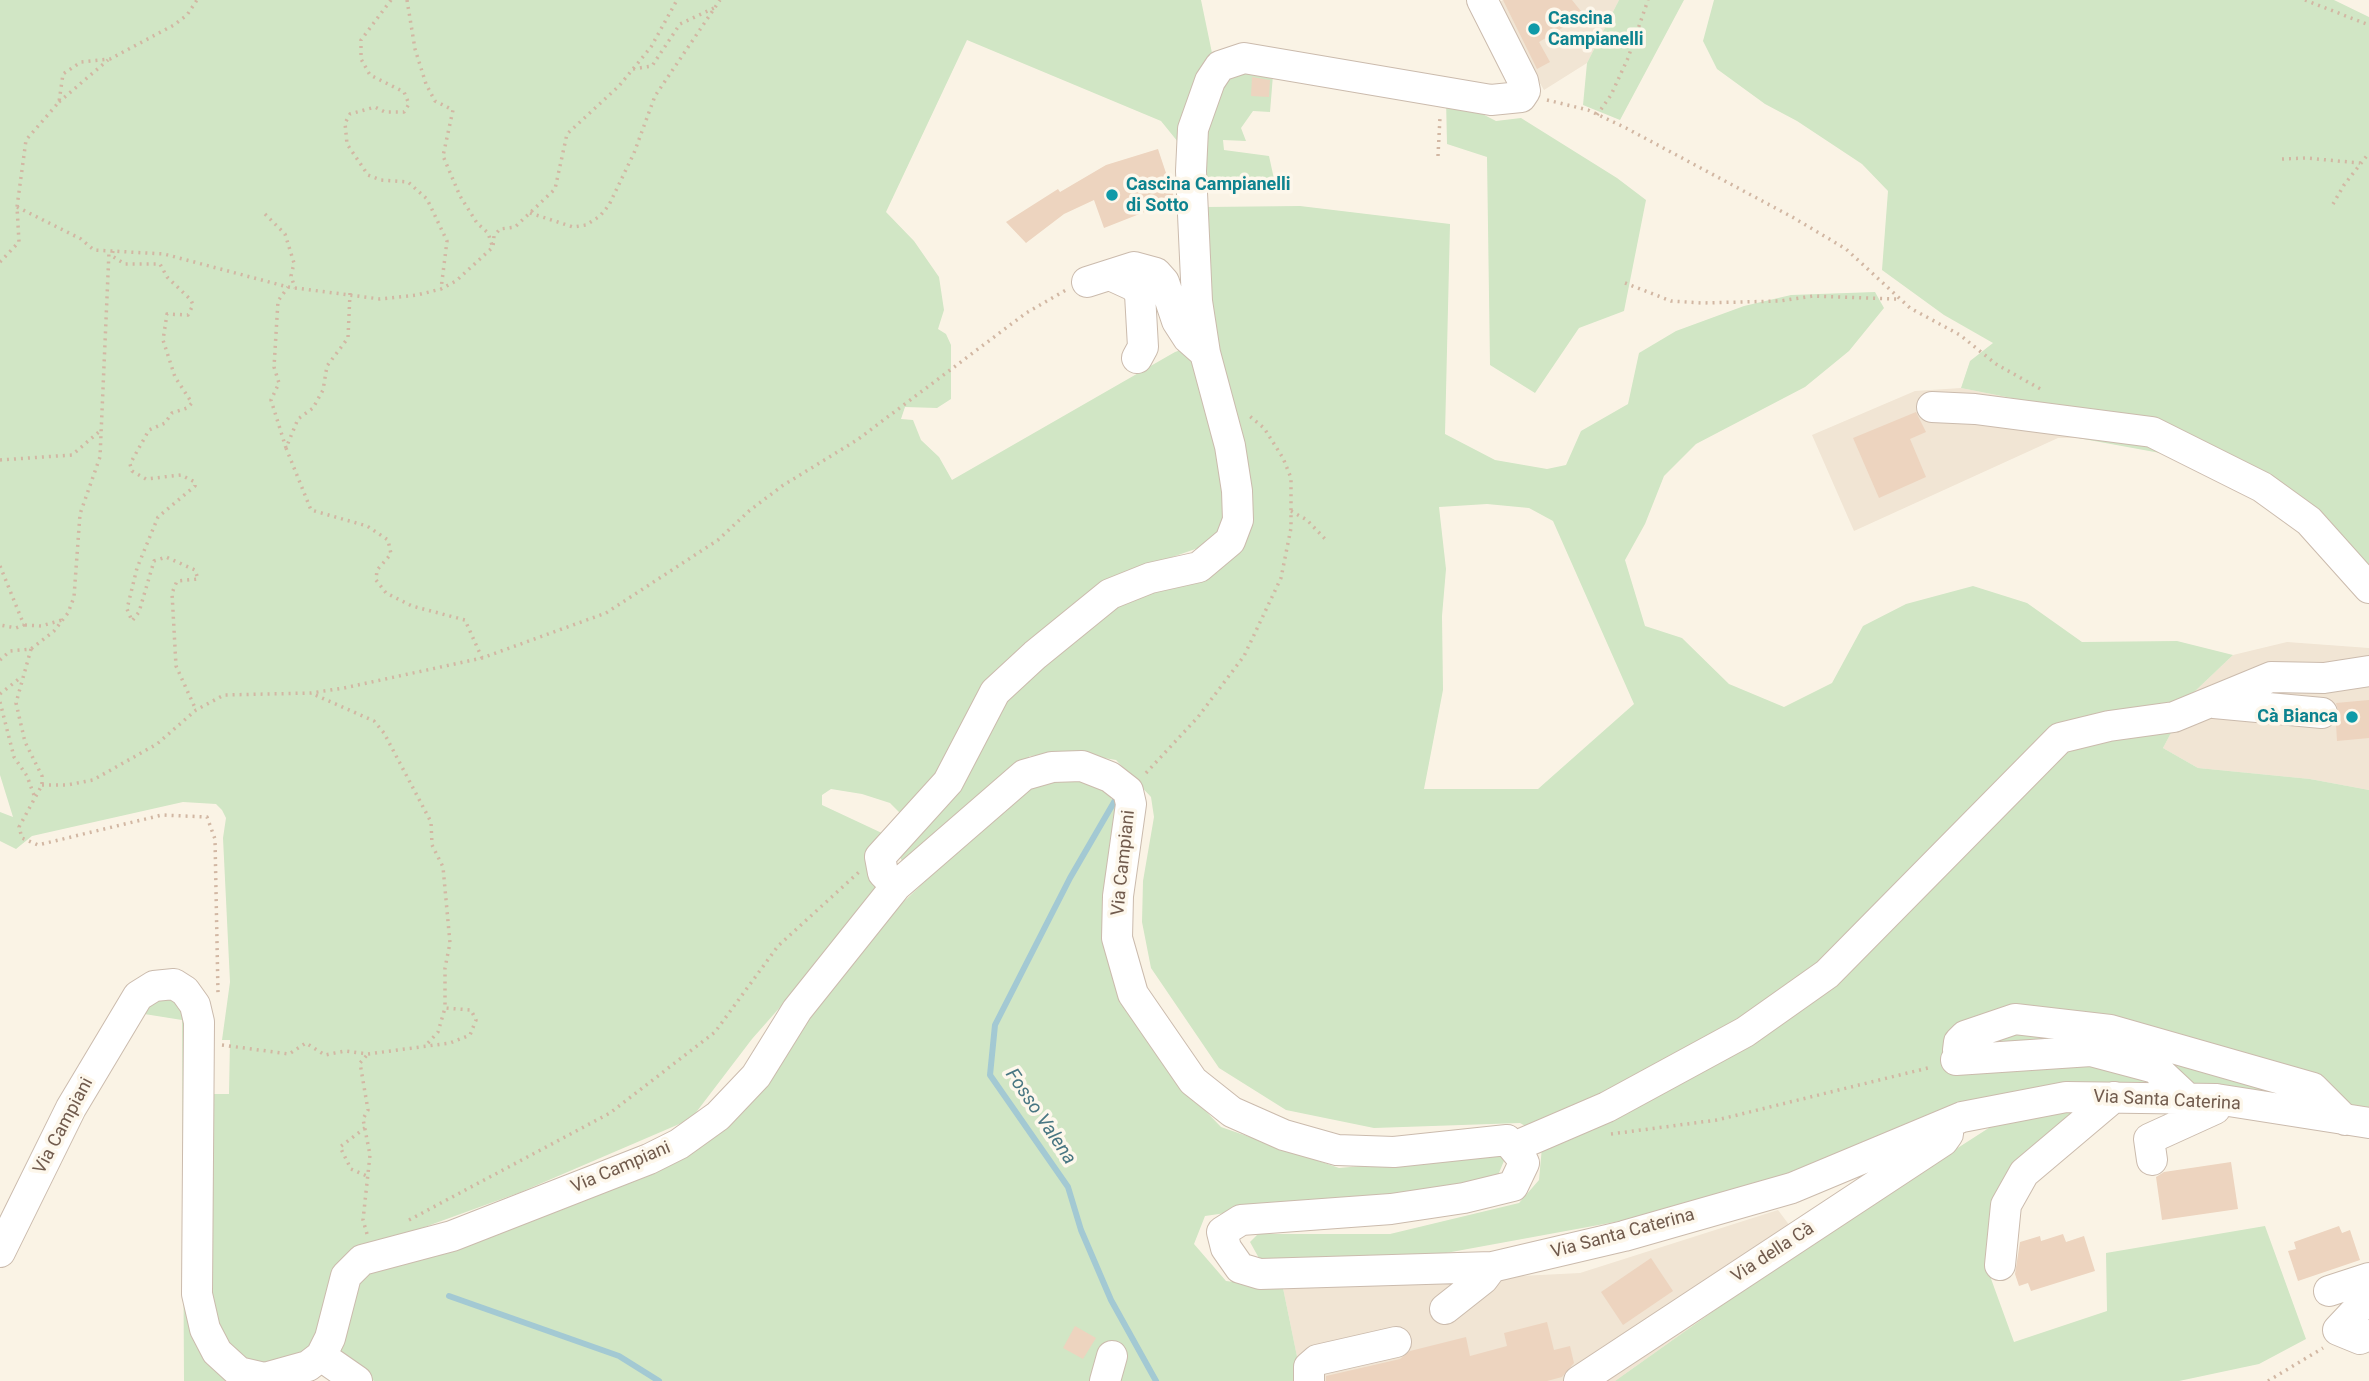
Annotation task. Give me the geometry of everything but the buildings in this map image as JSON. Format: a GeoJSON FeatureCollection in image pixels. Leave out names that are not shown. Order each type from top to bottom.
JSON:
{"type":"FeatureCollection","features":[{"type":"Feature","properties":{"kind":"street"},"geometry":{"type":"LineString","coordinates":[[896,886],[883,873],[880,857],[948,782],[995,692],[1035,655],[1110,594],[1150,578],[1199,567],[1230,541],[1238,520],[1237,491],[1230,446],[1205,353],[1197,288],[1191,171],[1193,129],[1210,81],[1220,66],[1244,58],[1508,100],[1521,97],[1525,91],[1523,81],[1482,0]]}},
{"type":"Feature","properties":{"kind":"street"},"geometry":{"type":"LineString","coordinates":[[1098,278],[1134,267],[1156,273],[1164,282],[1177,321],[1188,338],[1205,353]]}},
{"type":"Feature","properties":{"kind":"street"},"geometry":{"type":"LineString","coordinates":[[1098,278],[1134,286],[1140,294],[1143,347],[1137,358]]}},
{"type":"Feature","properties":{"kind":"street"},"geometry":{"type":"LineString","coordinates":[[1932,407],[1975,409],[2152,432],[2262,487],[2309,521],[2369,588]]}},
{"type":"Feature","properties":{"kind":"street"},"geometry":{"type":"LineString","coordinates":[[1514,1147],[1607,1107],[1745,1031],[1827,974],[2060,738],[2109,726],[2174,717],[2214,703],[2271,677],[2324,678],[2369,671]]}},
{"type":"Feature","properties":{"kind":"street"},"geometry":{"type":"LineString","coordinates":[[2214,703],[2322,713]]}},
{"type":"Feature","properties":{"kind":"street","name":"Via Campiani"},"geometry":{"type":"LineString","coordinates":[[0,1252],[71,1108],[138,996],[154,986],[174,984],[185,991],[195,1005],[199,1022],[197,1294],[205,1329],[227,1364],[239,1372],[265,1378],[308,1366],[321,1356],[330,1338],[346,1276],[362,1260],[371,1239],[486,1223],[649,1159],[698,1132],[718,1116],[755,1076],[797,1010],[896,886],[1024,775],[1052,767],[1082,766],[1133,787],[1118,896],[1117,938],[1133,994],[1193,1081],[1232,1112],[1284,1135],[1337,1150],[1394,1152],[1495,1140],[1507,1140],[1514,1147]]}},
{"type":"Feature","properties":{"kind":"street"},"geometry":{"type":"LineString","coordinates":[[2152,1160],[2149,1139],[2215,1109],[2155,1068],[2091,1051],[1961,1060],[1959,1042],[1965,1036],[2015,1019],[2110,1030],[2313,1088],[2357,1121]]}},
{"type":"Feature","properties":{"kind":"street","name":"Via Santa Caterina"},"geometry":{"type":"LineString","coordinates":[[1514,1147],[1524,1163],[1513,1186],[1464,1198],[1391,1209],[1241,1220],[1222,1232],[1226,1248],[1240,1268],[1260,1274],[1492,1267],[1624,1236],[1791,1188],[1962,1117],[2066,1097],[2202,1099],[2357,1121]]}},
{"type":"Feature","properties":{"kind":"street"},"geometry":{"type":"LineString","coordinates":[[2000,1265],[2006,1205],[2024,1173],[2114,1097]]}},
{"type":"Feature","properties":{"kind":"street","name":"Via della Cà"},"geometry":{"type":"LineString","coordinates":[[1578,1381],[1943,1141],[1962,1117]]}},
{"type":"Feature","properties":{"kind":"street"},"geometry":{"type":"LineString","coordinates":[[1445,1309],[1483,1279],[1492,1267]]}},
{"type":"Feature","properties":{"kind":"street"},"geometry":{"type":"LineString","coordinates":[[2329,1291],[2369,1278]]}},
{"type":"Feature","properties":{"kind":"street"},"geometry":{"type":"LineString","coordinates":[[2369,1297],[2338,1330],[2360,1339],[2369,1335]]}},
{"type":"Feature","properties":{"kind":"street"},"geometry":{"type":"LineString","coordinates":[[1310,1381],[1310,1367],[1317,1360],[1396,1342]]}},
{"type":"Feature","properties":{"kind":"street"},"geometry":{"type":"LineString","coordinates":[[321,1356],[357,1381]]}},
{"type":"Feature","properties":{"kind":"path"},"geometry":{"type":"LineString","coordinates":[[0,262],[19,242],[17,206],[26,140],[60,102],[110,59],[174,25],[187,15],[197,0]]}},
{"type":"Feature","properties":{"kind":"path"},"geometry":{"type":"LineString","coordinates":[[391,0],[361,40],[361,59],[370,75],[404,92],[409,104],[404,112],[385,111],[375,107],[350,114],[345,123],[347,144],[357,164],[368,175],[382,180],[408,182],[427,199],[447,241],[441,289]]}},
{"type":"Feature","properties":{"kind":"path"},"geometry":{"type":"LineString","coordinates":[[407,0],[415,49],[426,83],[435,101],[453,110],[453,123],[443,156],[460,196],[477,223],[488,233],[493,247]]}},
{"type":"Feature","properties":{"kind":"path"},"geometry":{"type":"LineString","coordinates":[[17,206],[81,239],[94,250],[186,258],[288,287],[380,299],[441,289],[456,281],[493,247],[494,236],[500,229],[516,226],[555,190],[567,134],[619,86],[651,47],[677,0]]}},
{"type":"Feature","properties":{"kind":"path"},"geometry":{"type":"LineString","coordinates":[[530,213],[573,226],[586,225],[600,216],[609,205],[634,153],[655,96],[720,0]]}},
{"type":"Feature","properties":{"kind":"path"},"geometry":{"type":"LineString","coordinates":[[1597,115],[1611,95],[1628,58],[1648,0]]}},
{"type":"Feature","properties":{"kind":"path"},"geometry":{"type":"LineString","coordinates":[[2305,0],[2369,25]]}},
{"type":"Feature","properties":{"kind":"path"},"geometry":{"type":"LineString","coordinates":[[631,69],[652,66],[680,24],[714,8]]}},
{"type":"Feature","properties":{"kind":"path"},"geometry":{"type":"LineString","coordinates":[[60,102],[63,74],[81,62],[110,59]]}},
{"type":"Feature","properties":{"kind":"path"},"geometry":{"type":"LineString","coordinates":[[1438,156],[1441,90]]}},
{"type":"Feature","properties":{"kind":"path"},"geometry":{"type":"LineString","coordinates":[[1525,91],[1597,115],[1672,151],[1846,249],[1899,299],[1960,335],[1996,363],[2050,394]]}},
{"type":"Feature","properties":{"kind":"path"},"geometry":{"type":"LineString","coordinates":[[2333,204],[2369,153]]}},
{"type":"Feature","properties":{"kind":"path"},"geometry":{"type":"LineString","coordinates":[[2282,159],[2306,158],[2360,163]]}},
{"type":"Feature","properties":{"kind":"path"},"geometry":{"type":"LineString","coordinates":[[265,214],[285,233],[294,262],[291,276],[295,288]]}},
{"type":"Feature","properties":{"kind":"path"},"geometry":{"type":"LineString","coordinates":[[111,251],[101,430],[96,470],[80,514],[74,597],[64,619],[31,649],[21,677],[16,703],[25,742],[42,776],[42,785],[19,827],[22,838],[38,845],[162,815],[207,817],[215,839],[218,999]]}},
{"type":"Feature","properties":{"kind":"path"},"geometry":{"type":"LineString","coordinates":[[111,251],[113,256],[125,264],[160,264],[167,277],[193,305],[188,315],[167,314],[163,341],[175,377],[192,403],[187,408],[172,413],[165,423],[149,430],[130,464],[132,471],[146,478],[181,475],[195,482],[195,486],[158,517],[137,568],[127,609],[132,621],[139,612],[154,561],[166,557],[195,570],[198,579],[177,581],[172,593],[176,666],[196,710]]}},
{"type":"Feature","properties":{"kind":"path"},"geometry":{"type":"LineString","coordinates":[[42,785],[67,785],[93,780],[157,744],[196,710],[224,695],[311,693],[482,658],[606,613],[686,562],[782,486],[857,440],[1026,313],[1098,278]]}},
{"type":"Feature","properties":{"kind":"path"},"geometry":{"type":"LineString","coordinates":[[1625,283],[1671,301],[1702,303],[1780,301],[1813,296],[1899,299]]}},
{"type":"Feature","properties":{"kind":"path"},"geometry":{"type":"LineString","coordinates":[[288,287],[278,301],[274,367],[279,383],[271,400],[286,449],[311,510],[367,526],[388,540],[391,554],[377,570],[376,580],[386,593],[412,606],[465,620],[482,658]]}},
{"type":"Feature","properties":{"kind":"path"},"geometry":{"type":"LineString","coordinates":[[286,449],[298,419],[313,408],[323,390],[327,366],[348,338],[350,293]]}},
{"type":"Feature","properties":{"kind":"path"},"geometry":{"type":"LineString","coordinates":[[1133,787],[1198,717],[1244,656],[1281,578],[1291,511],[1291,478],[1283,458],[1264,428],[1244,411]]}},
{"type":"Feature","properties":{"kind":"path"},"geometry":{"type":"LineString","coordinates":[[0,460],[72,455],[101,430]]}},
{"type":"Feature","properties":{"kind":"path"},"geometry":{"type":"LineString","coordinates":[[1291,511],[1307,520],[1327,541]]}},
{"type":"Feature","properties":{"kind":"path"},"geometry":{"type":"LineString","coordinates":[[0,566],[24,625]]}},
{"type":"Feature","properties":{"kind":"path"},"geometry":{"type":"LineString","coordinates":[[0,625],[16,628],[24,625],[41,626],[64,619]]}},
{"type":"Feature","properties":{"kind":"path"},"geometry":{"type":"LineString","coordinates":[[0,660],[10,651],[31,649]]}},
{"type":"Feature","properties":{"kind":"path"},"geometry":{"type":"LineString","coordinates":[[0,694],[21,677]]}},
{"type":"Feature","properties":{"kind":"path"},"geometry":{"type":"LineString","coordinates":[[311,693],[374,721],[384,733],[431,822],[432,845],[443,867],[450,943],[445,968],[445,1008],[438,1032],[428,1044]]}},
{"type":"Feature","properties":{"kind":"path"},"geometry":{"type":"LineString","coordinates":[[0,702],[14,757],[27,776],[35,798]]}},
{"type":"Feature","properties":{"kind":"path"},"geometry":{"type":"LineString","coordinates":[[407,1220],[610,1113],[705,1040],[715,1032],[778,946],[857,874]]}},
{"type":"Feature","properties":{"kind":"path"},"geometry":{"type":"LineString","coordinates":[[230,1049],[289,1054],[306,1043],[325,1055],[345,1051],[368,1054],[450,1043],[470,1035],[476,1020],[471,1010],[445,1008]]}},
{"type":"Feature","properties":{"kind":"path"},"geometry":{"type":"LineString","coordinates":[[368,1054],[360,1063],[368,1110],[363,1119],[369,1177],[363,1220],[371,1239]]}},
{"type":"Feature","properties":{"kind":"path"},"geometry":{"type":"LineString","coordinates":[[1609,1134],[1717,1120],[1961,1060]]}},
{"type":"Feature","properties":{"kind":"path"},"geometry":{"type":"LineString","coordinates":[[365,1128],[340,1147],[351,1169],[369,1177]]}},
{"type":"Feature","properties":{"kind":"path"},"geometry":{"type":"LineString","coordinates":[[2268,1381],[2312,1357],[2338,1330]]}},
{"type":"Feature","properties":{"kind":"shaded area"},"geometry":{"type":"Polygon","coordinates":[[[1503,0],[1619,0],[1587,63],[1544,90],[1494,5],[1503,0]]]}},
{"type":"Feature","properties":{"kind":"shaded area"},"geometry":{"type":"Polygon","coordinates":[[[1961,388],[2078,411],[2078,438],[2058,438],[1854,531],[1812,435],[1915,391],[1961,388]]]}},
{"type":"Feature","properties":{"kind":"shaded area"},"geometry":{"type":"Polygon","coordinates":[[[2287,642],[2369,648],[2369,790],[2310,779],[2198,768],[2163,748],[2191,695],[2233,655],[2287,642]]]}},
{"type":"Feature","properties":{"kind":"shaded area"},"geometry":{"type":"Polygon","coordinates":[[[1778,1210],[1805,1246],[1615,1381],[1302,1381],[1283,1288],[1580,1273],[1778,1210]]]}},
{"type":"Feature","properties":{"kind":"green space"},"geometry":{"type":"Polygon","coordinates":[[[0,0],[1201,0],[1212,53],[1178,142],[1161,121],[967,40],[886,212],[914,241],[939,277],[944,310],[938,329],[946,334],[951,345],[951,399],[937,408],[905,407],[901,419],[913,420],[921,440],[939,457],[952,480],[1175,352],[1195,345],[1232,496],[1228,529],[1207,545],[1158,562],[1069,614],[943,777],[903,816],[890,803],[862,794],[831,789],[822,795],[822,805],[884,834],[873,879],[878,896],[752,1039],[691,1119],[521,1192],[356,1252],[320,1335],[309,1350],[254,1367],[223,1347],[208,1293],[208,1094],[229,1094],[230,1040],[222,1040],[230,982],[223,838],[226,818],[216,804],[183,802],[32,836],[16,849],[0,841],[0,812],[13,817],[0,775],[0,0]]]}},
{"type":"Feature","properties":{"kind":"green space"},"geometry":{"type":"Polygon","coordinates":[[[1619,0],[1684,0],[1620,120],[1583,105],[1587,63],[1619,0]]]}},
{"type":"Feature","properties":{"kind":"green space"},"geometry":{"type":"Polygon","coordinates":[[[1714,0],[2334,0],[2369,17],[2369,575],[2282,493],[2182,457],[2078,438],[2077,411],[1961,388],[1970,361],[1993,343],[1944,315],[1882,270],[1888,191],[1862,164],[1797,121],[1765,104],[1717,69],[1703,41],[1714,0]]]}},
{"type":"Feature","properties":{"kind":"green space"},"geometry":{"type":"Polygon","coordinates":[[[1245,64],[1446,99],[1273,75],[1270,112],[1253,111],[1241,128],[1246,141],[1223,140],[1224,150],[1269,156],[1276,188],[1202,188],[1200,147],[1207,103],[1219,74],[1231,67],[1245,64]]]}},
{"type":"Feature","properties":{"kind":"green space"},"geometry":{"type":"Polygon","coordinates":[[[1446,99],[1457,101],[1496,121],[1521,118],[1617,178],[1646,200],[1624,311],[1579,328],[1535,393],[1490,365],[1487,157],[1447,144],[1446,99]]]}},
{"type":"Feature","properties":{"kind":"green space"},"geometry":{"type":"Polygon","coordinates":[[[1300,206],[1450,224],[1445,434],[1495,460],[1547,469],[1566,465],[1581,431],[1628,404],[1639,353],[1676,331],[1744,306],[1791,295],[1875,292],[1884,308],[1849,351],[1805,387],[1696,444],[1664,476],[1645,524],[1625,560],[1645,626],[1682,638],[1729,684],[1784,707],[1832,683],[1863,626],[1906,604],[1973,586],[2027,603],[2082,642],[2177,641],[2233,655],[2191,695],[2163,748],[2198,768],[2310,779],[2369,790],[2369,1107],[2074,1088],[1675,1211],[1435,1255],[1260,1260],[1250,1242],[1258,1234],[1390,1234],[1519,1203],[1539,1180],[1543,1136],[1520,1123],[1374,1128],[1286,1110],[1219,1068],[1151,968],[1142,922],[1143,881],[1154,817],[1151,797],[1116,760],[1074,753],[1030,756],[905,865],[895,850],[1010,693],[1099,616],[1245,539],[1204,255],[1206,207],[1300,206]],[[1487,504],[1439,507],[1446,569],[1442,616],[1443,690],[1424,789],[1538,789],[1634,704],[1553,521],[1529,508],[1487,504]]]}},
{"type":"Feature","properties":{"kind":"green space"},"geometry":{"type":"Polygon","coordinates":[[[1059,774],[1103,782],[1119,813],[1110,840],[1105,906],[1114,980],[1139,1029],[1172,1076],[1221,1127],[1339,1168],[1470,1156],[1506,1156],[1496,1180],[1422,1194],[1302,1202],[1205,1216],[1194,1244],[1226,1281],[1283,1288],[1302,1381],[374,1381],[333,1343],[343,1301],[365,1274],[448,1253],[658,1165],[892,913],[1020,790],[1059,774]]]}},
{"type":"Feature","properties":{"kind":"green space"},"geometry":{"type":"Polygon","coordinates":[[[162,994],[184,1001],[195,1311],[227,1381],[184,1381],[182,1020],[138,1013],[162,994]]]}},
{"type":"Feature","properties":{"kind":"green space"},"geometry":{"type":"Polygon","coordinates":[[[2090,1104],[2039,1146],[1986,1265],[2014,1342],[2107,1311],[2106,1253],[2265,1226],[2306,1339],[2259,1364],[2179,1381],[1615,1381],[1805,1246],[1995,1124],[2090,1104]]]}},
{"type":"Feature","properties":{"kind":"waterway","name":"Fosso Valena"},"geometry":{"type":"LineString","coordinates":[[1117,797],[1070,878],[995,1025],[990,1075],[1068,1187],[1081,1230],[1111,1300],[1156,1381]]}},
{"type":"Feature","properties":{"kind":"waterway","name":"Fosso Valena"},"geometry":{"type":"LineString","coordinates":[[449,1296],[619,1356],[659,1381]]}},
{"type":"Feature","properties":{"kind":"place","name":"Cascina Campianelli"},"geometry":{"type":"Point","coordinates":[1534,29]}},
{"type":"Feature","properties":{"kind":"place","name":"Cascina Campianelli di Sotto"},"geometry":{"type":"Point","coordinates":[1112,195]}},
{"type":"Feature","properties":{"kind":"place","name":"Cà Bianca"},"geometry":{"type":"Point","coordinates":[2352,717]}}]}
